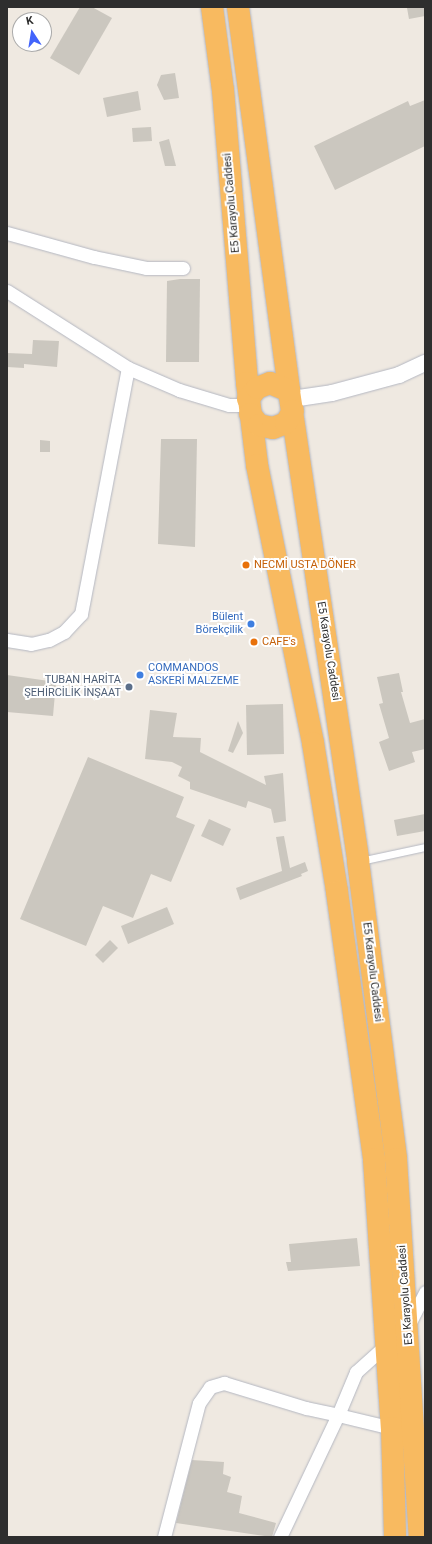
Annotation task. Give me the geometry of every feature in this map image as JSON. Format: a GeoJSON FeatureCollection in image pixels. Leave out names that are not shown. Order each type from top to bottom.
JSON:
{"type":"FeatureCollection","features":[{"type":"Feature","properties":{"kind":"highway","name":"E5 Karayolu Caddesi"},"geometry":{"type":"LineString","coordinates":[[212,7],[223,90],[249,406],[257,465],[313,743],[337,892],[374,1159],[392,1428],[395,1537]]}},
{"type":"Feature","properties":{"kind":"highway","name":"E5 Karayolu Caddesi"},"geometry":{"type":"LineString","coordinates":[[238,7],[291,400],[358,861],[396,1159],[409,1324],[420,1537]]}},
{"type":"Feature","properties":{"kind":"highway"},"geometry":{"type":"LineString","coordinates":[[270,383],[291,400],[286,423],[273,428],[260,425],[249,406],[257,388],[270,383]]}},
{"type":"Feature","properties":{"kind":"street"},"geometry":{"type":"LineString","coordinates":[[7,233],[131,265],[183,268]]}},
{"type":"Feature","properties":{"kind":"street"},"geometry":{"type":"LineString","coordinates":[[7,291],[128,368],[179,390],[229,405],[249,406]]}},
{"type":"Feature","properties":{"kind":"street"},"geometry":{"type":"LineString","coordinates":[[291,400],[332,393],[399,375],[425,363]]}},
{"type":"Feature","properties":{"kind":"street"},"geometry":{"type":"LineString","coordinates":[[7,640],[31,644],[49,640],[64,632],[81,614],[128,368]]}},
{"type":"Feature","properties":{"kind":"street"},"geometry":{"type":"LineString","coordinates":[[409,1324],[425,1292]]}},
{"type":"Feature","properties":{"kind":"street"},"geometry":{"type":"LineString","coordinates":[[280,1537],[338,1414],[356,1372],[386,1345]]}},
{"type":"Feature","properties":{"kind":"street"},"geometry":{"type":"LineString","coordinates":[[164,1537],[199,1403],[210,1387],[224,1383],[306,1408],[338,1414],[392,1428]]}},
{"type":"Feature","properties":{"kind":"lane"},"geometry":{"type":"LineString","coordinates":[[358,861],[425,847]]}},
{"type":"Feature","properties":{"kind":"building"},"geometry":{"type":"Polygon","coordinates":[[[80,7],[92,7],[112,18],[79,75],[50,58],[80,7]]]}},
{"type":"Feature","properties":{"kind":"building"},"geometry":{"type":"Polygon","coordinates":[[[425,7],[425,16],[409,19],[407,8],[425,7]]]}},
{"type":"Feature","properties":{"kind":"building"},"geometry":{"type":"Polygon","coordinates":[[[175,73],[179,98],[164,100],[157,85],[161,75],[175,73]]]}},
{"type":"Feature","properties":{"kind":"building"},"geometry":{"type":"Polygon","coordinates":[[[138,91],[141,110],[107,117],[103,98],[138,91]]]}},
{"type":"Feature","properties":{"kind":"building"},"geometry":{"type":"Polygon","coordinates":[[[425,100],[425,146],[335,190],[314,146],[408,101],[410,106],[425,100]]]}},
{"type":"Feature","properties":{"kind":"building"},"geometry":{"type":"Polygon","coordinates":[[[151,127],[152,141],[133,142],[132,128],[151,127]]]}},
{"type":"Feature","properties":{"kind":"building"},"geometry":{"type":"Polygon","coordinates":[[[169,139],[176,166],[165,166],[159,142],[169,139]]]}},
{"type":"Feature","properties":{"kind":"building"},"geometry":{"type":"Polygon","coordinates":[[[180,279],[200,279],[199,362],[166,362],[167,281],[180,279]]]}},
{"type":"Feature","properties":{"kind":"building"},"geometry":{"type":"Polygon","coordinates":[[[33,340],[59,341],[57,367],[24,364],[24,368],[7,367],[7,353],[32,354],[33,340]]]}},
{"type":"Feature","properties":{"kind":"building"},"geometry":{"type":"Polygon","coordinates":[[[161,439],[197,439],[195,547],[158,544],[161,439]]]}},
{"type":"Feature","properties":{"kind":"building"},"geometry":{"type":"Polygon","coordinates":[[[40,440],[50,441],[50,452],[40,452],[40,440]]]}},
{"type":"Feature","properties":{"kind":"building"},"geometry":{"type":"Polygon","coordinates":[[[399,673],[403,692],[401,692],[410,723],[425,719],[425,749],[412,752],[415,762],[389,771],[379,742],[389,738],[379,704],[383,703],[377,677],[399,673]]]}},
{"type":"Feature","properties":{"kind":"building"},"geometry":{"type":"Polygon","coordinates":[[[7,675],[56,682],[53,716],[7,712],[7,675]]]}},
{"type":"Feature","properties":{"kind":"building"},"geometry":{"type":"Polygon","coordinates":[[[283,704],[284,754],[247,755],[246,705],[283,704]]]}},
{"type":"Feature","properties":{"kind":"building"},"geometry":{"type":"Polygon","coordinates":[[[150,710],[177,713],[173,737],[201,738],[200,752],[266,785],[264,776],[283,773],[286,821],[274,823],[271,809],[248,801],[246,808],[190,789],[190,782],[178,776],[182,767],[172,762],[145,759],[150,710]]]}},
{"type":"Feature","properties":{"kind":"building"},"geometry":{"type":"Polygon","coordinates":[[[238,721],[243,733],[233,753],[228,751],[238,721]]]}},
{"type":"Feature","properties":{"kind":"building"},"geometry":{"type":"Polygon","coordinates":[[[88,757],[184,797],[176,817],[195,825],[171,882],[151,874],[133,918],[103,906],[86,946],[20,919],[88,757]]]}},
{"type":"Feature","properties":{"kind":"building"},"geometry":{"type":"Polygon","coordinates":[[[425,814],[425,831],[397,836],[394,820],[425,814]]]}},
{"type":"Feature","properties":{"kind":"building"},"geometry":{"type":"Polygon","coordinates":[[[209,819],[231,829],[223,846],[201,836],[209,819]]]}},
{"type":"Feature","properties":{"kind":"building"},"geometry":{"type":"Polygon","coordinates":[[[284,836],[290,868],[305,862],[308,871],[301,874],[302,876],[240,900],[236,888],[282,871],[276,837],[284,836]]]}},
{"type":"Feature","properties":{"kind":"building"},"geometry":{"type":"Polygon","coordinates":[[[167,907],[174,924],[128,944],[121,926],[167,907]]]}},
{"type":"Feature","properties":{"kind":"building"},"geometry":{"type":"Polygon","coordinates":[[[110,940],[118,948],[103,963],[95,955],[110,940]]]}},
{"type":"Feature","properties":{"kind":"building"},"geometry":{"type":"Polygon","coordinates":[[[357,1238],[360,1266],[288,1271],[286,1262],[291,1262],[289,1244],[357,1238]]]}},
{"type":"Feature","properties":{"kind":"building"},"geometry":{"type":"Polygon","coordinates":[[[192,1460],[224,1462],[223,1474],[231,1477],[227,1492],[242,1496],[239,1513],[276,1523],[272,1537],[176,1523],[192,1460]]]}},
{"type":"Feature","properties":{"kind":"place","name":"NECMİ USTA DÖNER"},"geometry":{"type":"Point","coordinates":[246,565]}},
{"type":"Feature","properties":{"kind":"place","name":"Bülent Börekçilik"},"geometry":{"type":"Point","coordinates":[251,624]}},
{"type":"Feature","properties":{"kind":"place","name":"CAFE's"},"geometry":{"type":"Point","coordinates":[254,642]}},
{"type":"Feature","properties":{"kind":"place","name":"COMMANDOS ASKERİ MALZEME"},"geometry":{"type":"Point","coordinates":[140,675]}},
{"type":"Feature","properties":{"kind":"place","name":"TUBAN HARİTA ŞEHİRCİLİK İNŞAAT"},"geometry":{"type":"Point","coordinates":[129,687]}}]}
